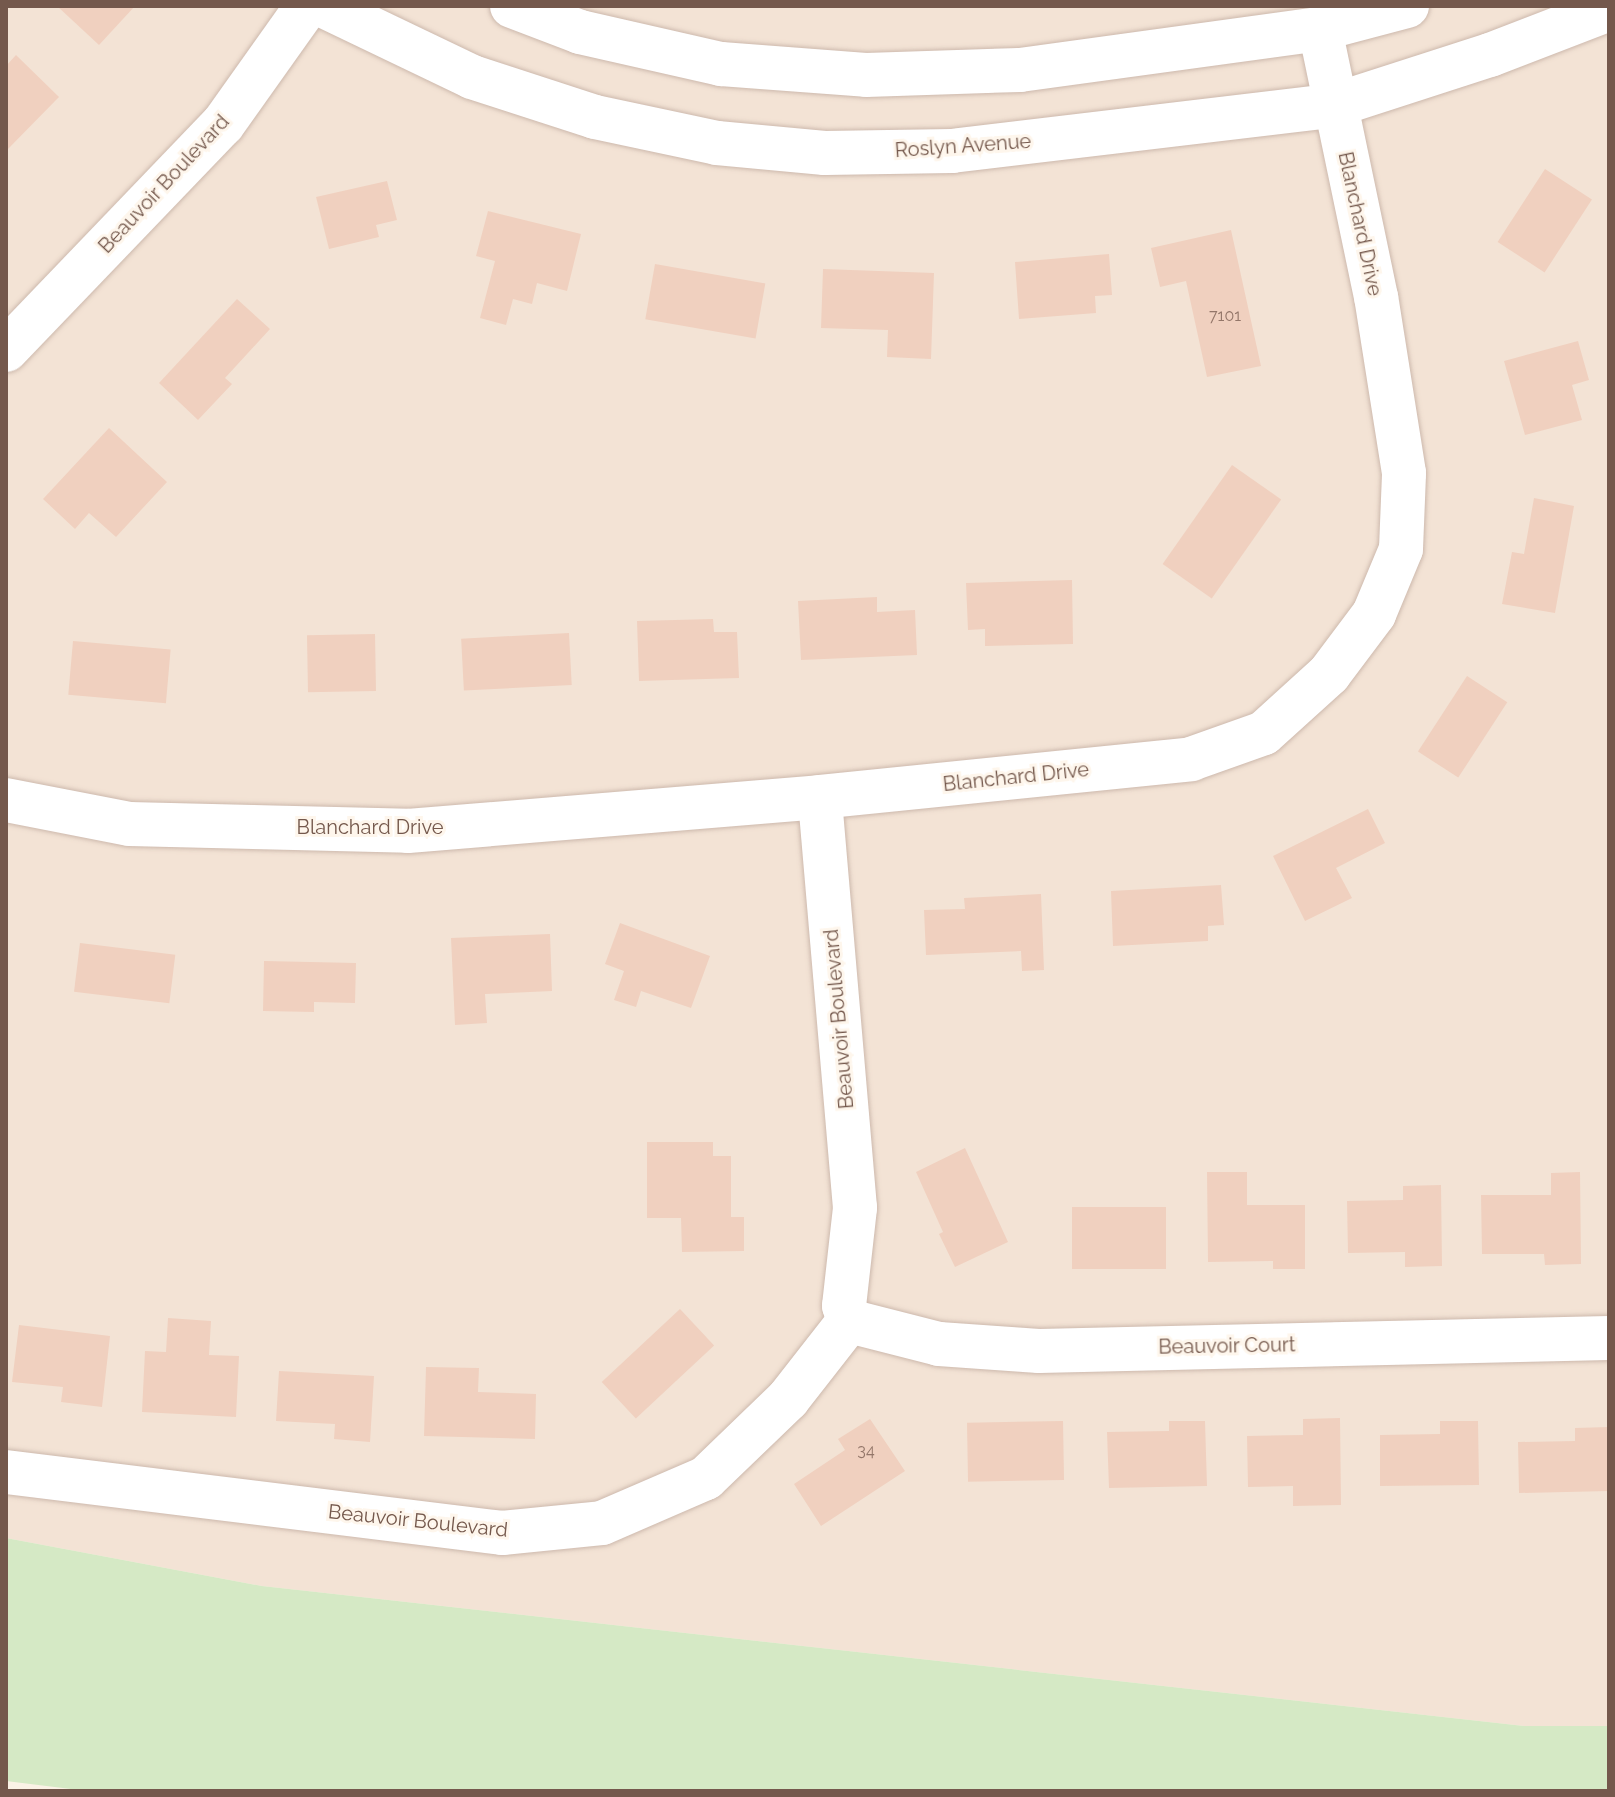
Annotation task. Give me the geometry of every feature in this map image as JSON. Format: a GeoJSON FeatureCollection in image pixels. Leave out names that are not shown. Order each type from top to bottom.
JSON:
{"type":"FeatureCollection","features":[{"type":"Feature","properties":{"kind":"street","name":"Beauvoir Boulevard"},"geometry":{"type":"LineString","coordinates":[[6,350],[223,124],[307,6]]}},
{"type":"Feature","properties":{"kind":"street","name":"Roslyn Avenue"},"geometry":{"type":"LineString","coordinates":[[324,6],[472,77],[595,117],[717,143],[825,153],[952,151],[1335,105],[1490,55],[1609,9]]}},
{"type":"Feature","properties":{"kind":"street"},"geometry":{"type":"LineString","coordinates":[[512,6],[580,32],[721,64],[866,75],[1020,70],[1320,29],[1407,6]]}},
{"type":"Feature","properties":{"kind":"street","name":"Blanchard Drive"},"geometry":{"type":"LineString","coordinates":[[6,800],[129,824],[408,831],[820,797],[1191,759],[1264,733],[1329,674],[1374,614],[1401,549],[1404,473],[1376,297],[1320,29]]}},
{"type":"Feature","properties":{"kind":"street","name":"Beauvoir Boulevard"},"geometry":{"type":"LineString","coordinates":[[6,1472],[502,1533],[602,1523],[706,1478],[788,1399],[849,1321],[844,1306],[855,1208],[820,797]]}},
{"type":"Feature","properties":{"kind":"street","name":"Beauvoir Court"},"geometry":{"type":"LineString","coordinates":[[849,1321],[939,1344],[1039,1351],[1609,1338]]}},
{"type":"Feature","properties":{"kind":"shaded area"},"geometry":{"type":"Polygon","coordinates":[[[6,6],[1609,6],[1609,1726],[1524,1726],[262,1586],[6,1538],[6,6]]]}},
{"type":"Feature","properties":{"kind":"green space"},"geometry":{"type":"Polygon","coordinates":[[[6,1538],[262,1586],[1524,1726],[1609,1726],[1609,1791],[87,1791],[6,1781],[6,1538]]]}},
{"type":"Feature","properties":{"kind":"building"},"geometry":{"type":"Polygon","coordinates":[[[57,6],[135,6],[99,45],[57,6]]]}},
{"type":"Feature","properties":{"kind":"building"},"geometry":{"type":"Polygon","coordinates":[[[16,55],[59,97],[6,151],[6,66],[16,55]]]}},
{"type":"Feature","properties":{"kind":"building"},"geometry":{"type":"Polygon","coordinates":[[[1545,169],[1592,199],[1545,272],[1498,242],[1545,169]]]}},
{"type":"Feature","properties":{"kind":"building"},"geometry":{"type":"Polygon","coordinates":[[[387,181],[397,220],[376,225],[379,237],[329,249],[316,197],[387,181]]]}},
{"type":"Feature","properties":{"kind":"building"},"geometry":{"type":"Polygon","coordinates":[[[488,211],[581,234],[567,291],[537,283],[532,304],[513,299],[506,325],[480,318],[495,261],[476,256],[488,211]]]}},
{"type":"Feature","properties":{"kind":"building"},"geometry":{"type":"Polygon","coordinates":[[[1231,230],[1261,366],[1207,377],[1186,281],[1160,287],[1151,248],[1231,230]]]}},
{"type":"Feature","properties":{"kind":"building"},"geometry":{"type":"Polygon","coordinates":[[[1109,254],[1112,295],[1095,296],[1096,313],[1019,319],[1015,262],[1109,254]]]}},
{"type":"Feature","properties":{"kind":"building"},"geometry":{"type":"Polygon","coordinates":[[[655,264],[765,283],[756,339],[645,319],[655,264]]]}},
{"type":"Feature","properties":{"kind":"building"},"geometry":{"type":"Polygon","coordinates":[[[823,269],[934,273],[931,359],[887,357],[888,330],[821,328],[823,269]]]}},
{"type":"Feature","properties":{"kind":"building"},"geometry":{"type":"Polygon","coordinates":[[[237,299],[270,329],[225,378],[232,384],[198,420],[159,383],[237,299]]]}},
{"type":"Feature","properties":{"kind":"building"},"geometry":{"type":"Polygon","coordinates":[[[1578,341],[1589,380],[1572,385],[1582,420],[1525,435],[1504,361],[1578,341]]]}},
{"type":"Feature","properties":{"kind":"building"},"geometry":{"type":"Polygon","coordinates":[[[109,428],[167,482],[116,537],[89,513],[75,529],[43,499],[109,428]]]}},
{"type":"Feature","properties":{"kind":"building"},"geometry":{"type":"Polygon","coordinates":[[[1232,465],[1281,499],[1212,599],[1163,564],[1232,465]]]}},
{"type":"Feature","properties":{"kind":"building"},"geometry":{"type":"Polygon","coordinates":[[[1534,498],[1574,506],[1555,613],[1502,604],[1512,552],[1524,554],[1534,498]]]}},
{"type":"Feature","properties":{"kind":"building"},"geometry":{"type":"Polygon","coordinates":[[[1072,580],[1073,644],[985,646],[985,629],[968,630],[966,583],[1072,580]]]}},
{"type":"Feature","properties":{"kind":"building"},"geometry":{"type":"Polygon","coordinates":[[[877,597],[877,612],[915,610],[917,655],[801,660],[798,601],[877,597]]]}},
{"type":"Feature","properties":{"kind":"building"},"geometry":{"type":"Polygon","coordinates":[[[713,619],[714,632],[737,632],[739,678],[639,681],[637,621],[713,619]]]}},
{"type":"Feature","properties":{"kind":"building"},"geometry":{"type":"Polygon","coordinates":[[[569,633],[572,685],[464,691],[461,639],[569,633]]]}},
{"type":"Feature","properties":{"kind":"building"},"geometry":{"type":"Polygon","coordinates":[[[375,634],[376,691],[308,692],[307,635],[375,634]]]}},
{"type":"Feature","properties":{"kind":"building"},"geometry":{"type":"Polygon","coordinates":[[[73,641],[171,650],[166,703],[68,695],[73,641]]]}},
{"type":"Feature","properties":{"kind":"building"},"geometry":{"type":"Polygon","coordinates":[[[1467,676],[1507,702],[1458,778],[1418,751],[1467,676]]]}},
{"type":"Feature","properties":{"kind":"building"},"geometry":{"type":"Polygon","coordinates":[[[1368,809],[1385,843],[1336,868],[1352,898],[1305,921],[1273,856],[1368,809]]]}},
{"type":"Feature","properties":{"kind":"building"},"geometry":{"type":"Polygon","coordinates":[[[1221,885],[1224,925],[1208,926],[1208,941],[1113,946],[1111,891],[1221,885]]]}},
{"type":"Feature","properties":{"kind":"building"},"geometry":{"type":"Polygon","coordinates":[[[1041,894],[1044,970],[1022,971],[1021,951],[926,955],[924,910],[965,909],[964,898],[1041,894]]]}},
{"type":"Feature","properties":{"kind":"building"},"geometry":{"type":"Polygon","coordinates":[[[620,923],[710,956],[691,1008],[641,991],[636,1007],[614,1000],[624,971],[605,964],[620,923]]]}},
{"type":"Feature","properties":{"kind":"building"},"geometry":{"type":"Polygon","coordinates":[[[550,934],[552,991],[485,994],[487,1023],[455,1025],[451,938],[550,934]]]}},
{"type":"Feature","properties":{"kind":"building"},"geometry":{"type":"Polygon","coordinates":[[[80,943],[175,955],[169,1003],[74,992],[80,943]]]}},
{"type":"Feature","properties":{"kind":"building"},"geometry":{"type":"Polygon","coordinates":[[[264,961],[356,963],[355,1003],[314,1002],[314,1012],[263,1011],[264,961]]]}},
{"type":"Feature","properties":{"kind":"building"},"geometry":{"type":"Polygon","coordinates":[[[647,1142],[713,1142],[713,1156],[731,1156],[731,1217],[744,1217],[744,1251],[682,1252],[681,1218],[647,1218],[647,1142]]]}},
{"type":"Feature","properties":{"kind":"building"},"geometry":{"type":"Polygon","coordinates":[[[965,1148],[1008,1242],[955,1267],[916,1172],[965,1148]]]}},
{"type":"Feature","properties":{"kind":"building"},"geometry":{"type":"Polygon","coordinates":[[[1207,1172],[1247,1172],[1247,1205],[1305,1205],[1305,1269],[1273,1269],[1273,1261],[1208,1262],[1207,1172]]]}},
{"type":"Feature","properties":{"kind":"building"},"geometry":{"type":"Polygon","coordinates":[[[1580,1172],[1581,1264],[1545,1265],[1544,1254],[1482,1254],[1481,1195],[1551,1195],[1551,1173],[1580,1172]]]}},
{"type":"Feature","properties":{"kind":"building"},"geometry":{"type":"Polygon","coordinates":[[[1441,1185],[1442,1266],[1405,1267],[1405,1252],[1348,1253],[1347,1201],[1403,1200],[1403,1186],[1441,1185]]]}},
{"type":"Feature","properties":{"kind":"building"},"geometry":{"type":"Polygon","coordinates":[[[1072,1207],[1166,1207],[1166,1269],[1072,1269],[1072,1207]]]}},
{"type":"Feature","properties":{"kind":"building"},"geometry":{"type":"Polygon","coordinates":[[[680,1309],[714,1346],[636,1419],[602,1382],[680,1309]]]}},
{"type":"Feature","properties":{"kind":"building"},"geometry":{"type":"Polygon","coordinates":[[[168,1318],[211,1321],[209,1355],[239,1356],[236,1417],[142,1412],[145,1351],[166,1352],[168,1318]]]}},
{"type":"Feature","properties":{"kind":"building"},"geometry":{"type":"Polygon","coordinates":[[[19,1325],[110,1336],[102,1407],[61,1402],[63,1387],[12,1382],[19,1325]]]}},
{"type":"Feature","properties":{"kind":"building"},"geometry":{"type":"Polygon","coordinates":[[[426,1367],[479,1368],[478,1392],[536,1394],[535,1439],[424,1436],[426,1367]]]}},
{"type":"Feature","properties":{"kind":"building"},"geometry":{"type":"Polygon","coordinates":[[[279,1371],[374,1376],[370,1442],[334,1439],[335,1424],[276,1421],[279,1371]]]}},
{"type":"Feature","properties":{"kind":"building"},"geometry":{"type":"Polygon","coordinates":[[[1340,1418],[1341,1505],[1293,1506],[1293,1486],[1248,1487],[1247,1436],[1303,1435],[1303,1419],[1340,1418]]]}},
{"type":"Feature","properties":{"kind":"building"},"geometry":{"type":"Polygon","coordinates":[[[870,1419],[905,1471],[821,1526],[794,1484],[845,1450],[838,1439],[870,1419]]]}},
{"type":"Feature","properties":{"kind":"building"},"geometry":{"type":"Polygon","coordinates":[[[1063,1421],[1064,1480],[968,1482],[967,1423],[1063,1421]]]}},
{"type":"Feature","properties":{"kind":"building"},"geometry":{"type":"Polygon","coordinates":[[[1169,1421],[1205,1421],[1207,1486],[1109,1488],[1107,1432],[1169,1431],[1169,1421]]]}},
{"type":"Feature","properties":{"kind":"building"},"geometry":{"type":"Polygon","coordinates":[[[1440,1421],[1478,1421],[1479,1485],[1380,1486],[1380,1435],[1440,1434],[1440,1421]]]}},
{"type":"Feature","properties":{"kind":"building"},"geometry":{"type":"Polygon","coordinates":[[[1609,1427],[1609,1491],[1519,1493],[1518,1442],[1575,1441],[1575,1428],[1609,1427]]]}}]}
